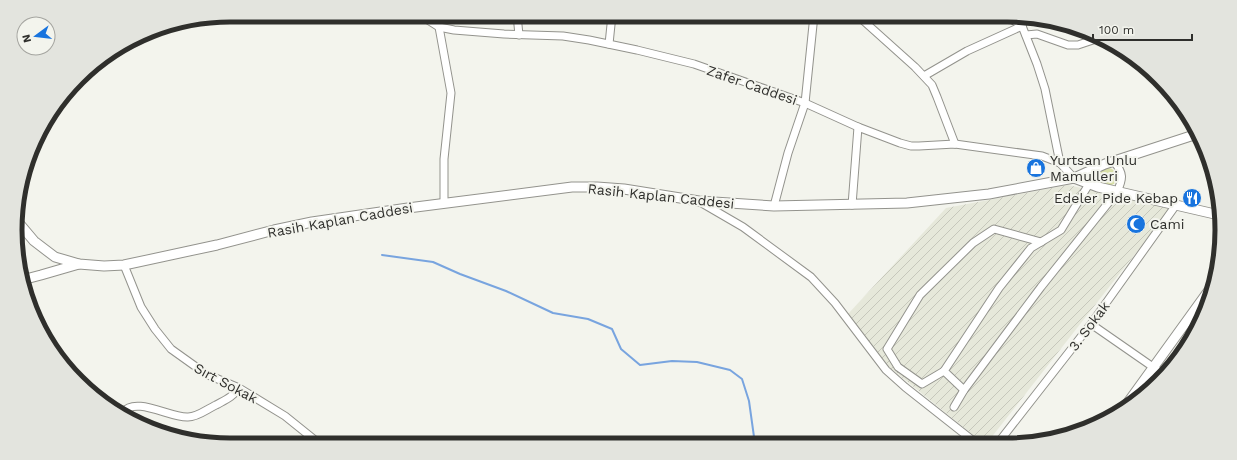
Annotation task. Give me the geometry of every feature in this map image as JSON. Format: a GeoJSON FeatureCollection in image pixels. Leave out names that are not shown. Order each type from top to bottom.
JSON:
{"type":"FeatureCollection","features":[{"type":"Feature","properties":{"kind":"street","name":"Zafer Caddesi"},"geometry":{"type":"LineString","coordinates":[[431,22],[439,27],[454,30],[519,35],[562,36],[609,44],[694,64],[805,103],[858,128],[911,146],[955,144],[1042,156],[1060,163],[1074,178]]}},
{"type":"Feature","properties":{"kind":"street"},"geometry":{"type":"LineString","coordinates":[[518,22],[519,35]]}},
{"type":"Feature","properties":{"kind":"street"},"geometry":{"type":"LineString","coordinates":[[609,44],[611,22]]}},
{"type":"Feature","properties":{"kind":"street"},"geometry":{"type":"LineString","coordinates":[[774,206],[788,153],[805,103],[813,22]]}},
{"type":"Feature","properties":{"kind":"street"},"geometry":{"type":"LineString","coordinates":[[865,22],[924,76],[932,86],[955,144]]}},
{"type":"Feature","properties":{"kind":"street"},"geometry":{"type":"LineString","coordinates":[[1016,22],[1022,26]]}},
{"type":"Feature","properties":{"kind":"street"},"geometry":{"type":"LineString","coordinates":[[1022,22],[1022,26],[1045,89],[1060,163]]}},
{"type":"Feature","properties":{"kind":"street"},"geometry":{"type":"LineString","coordinates":[[924,76],[967,51],[1022,26]]}},
{"type":"Feature","properties":{"kind":"street"},"geometry":{"type":"LineString","coordinates":[[439,27],[451,93],[444,159],[444,203]]}},
{"type":"Feature","properties":{"kind":"street"},"geometry":{"type":"LineString","coordinates":[[1026,36],[1037,34],[1068,45],[1078,45],[1092,40]]}},
{"type":"Feature","properties":{"kind":"street"},"geometry":{"type":"LineString","coordinates":[[852,205],[858,128]]}},
{"type":"Feature","properties":{"kind":"street","name":"Rasih Kaplan Caddesi"},"geometry":{"type":"LineString","coordinates":[[22,227],[34,241],[55,257],[79,264],[104,266],[124,265],[217,246],[274,230],[312,222],[444,203],[572,187],[624,189],[699,201],[774,206],[907,203],[949,199],[989,194],[1074,178],[1114,162],[1193,136]]}},
{"type":"Feature","properties":{"kind":"street"},"geometry":{"type":"LineString","coordinates":[[954,407],[964,390],[1041,287],[1117,192],[1122,176],[1120,169],[1114,162]]}},
{"type":"Feature","properties":{"kind":"street"},"geometry":{"type":"LineString","coordinates":[[1041,242],[994,229],[972,243],[920,295],[887,349],[898,367],[922,384],[944,370],[999,288],[1031,248],[1041,242],[1061,230],[1095,169]]}},
{"type":"Feature","properties":{"kind":"street"},"geometry":{"type":"LineString","coordinates":[[1074,178],[1088,184],[1117,192],[1215,214]]}},
{"type":"Feature","properties":{"kind":"street"},"geometry":{"type":"LineString","coordinates":[[699,201],[743,227],[811,277],[835,303],[886,370],[905,387],[970,438]]}},
{"type":"Feature","properties":{"kind":"street","name":"3. Sokak"},"geometry":{"type":"LineString","coordinates":[[1002,438],[1091,324],[1176,205]]}},
{"type":"Feature","properties":{"kind":"street"},"geometry":{"type":"LineString","coordinates":[[28,278],[79,264]]}},
{"type":"Feature","properties":{"kind":"street","name":"Sırt Sokak"},"geometry":{"type":"LineString","coordinates":[[124,265],[141,307],[155,329],[171,349],[206,374],[239,388],[285,416],[312,438]]}},
{"type":"Feature","properties":{"kind":"street"},"geometry":{"type":"LineString","coordinates":[[1133,396],[1204,298]]}},
{"type":"Feature","properties":{"kind":"street"},"geometry":{"type":"LineString","coordinates":[[1091,324],[1159,371]]}},
{"type":"Feature","properties":{"kind":"street"},"geometry":{"type":"LineString","coordinates":[[944,370],[964,390]]}},
{"type":"Feature","properties":{"kind":"street"},"geometry":{"type":"LineString","coordinates":[[125,410],[134,406],[159,410],[183,417],[191,417],[229,398],[239,388]]}},
{"type":"Feature","properties":{"kind":"shaded area"},"geometry":{"type":"Polygon","coordinates":[[[1068,185],[1171,208],[991,438],[977,438],[888,366],[848,314],[946,208],[1068,185]]]}},
{"type":"Feature","properties":{"kind":"green space"},"geometry":{"type":"Polygon","coordinates":[[[1104,168],[1112,168],[1117,173],[1115,184],[1112,186],[1104,186],[1099,181],[1099,173],[1104,168]]]}},
{"type":"Feature","properties":{"kind":"waterway"},"geometry":{"type":"LineString","coordinates":[[382,255],[433,262],[506,291],[553,313],[588,319],[612,329],[621,349],[640,365],[672,361],[697,362],[730,370],[742,379],[749,401],[754,438]]}},
{"type":"Feature","properties":{"kind":"place","name":"Yurtsan Unlu Mamulleri"},"geometry":{"type":"Point","coordinates":[1036,168]}},
{"type":"Feature","properties":{"kind":"place","name":"Edeler Pide Kebap"},"geometry":{"type":"Point","coordinates":[1192,198]}},
{"type":"Feature","properties":{"kind":"place","name":"Cami"},"geometry":{"type":"Point","coordinates":[1136,224]}}]}
